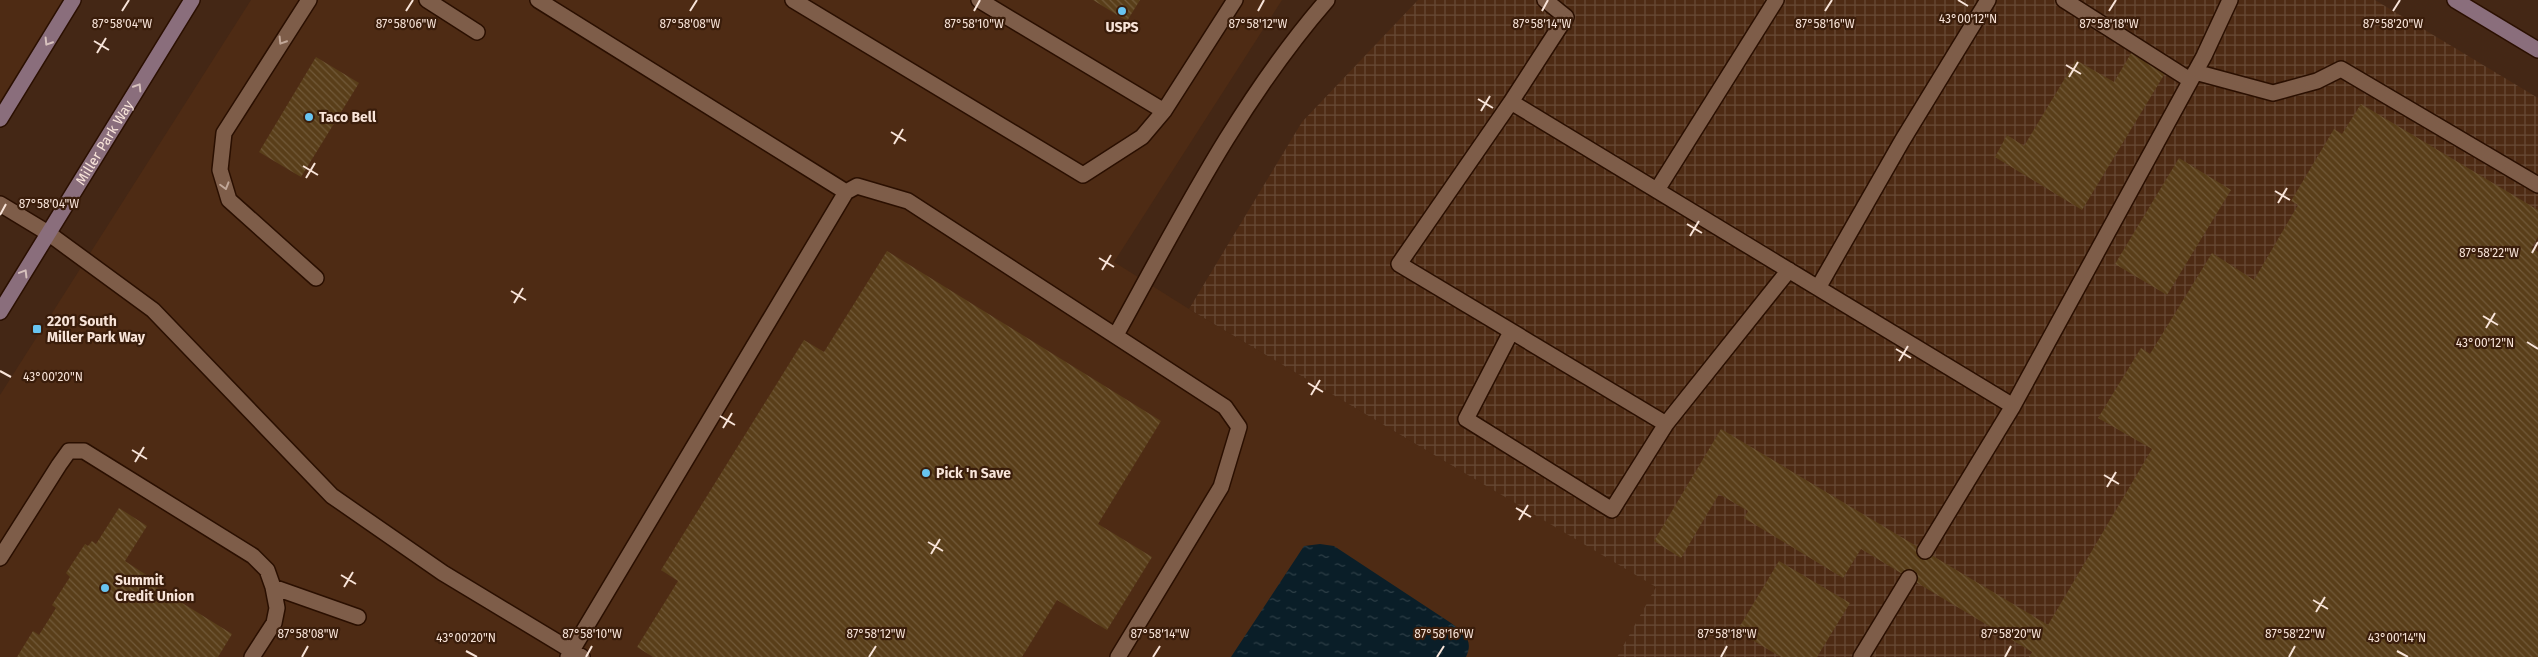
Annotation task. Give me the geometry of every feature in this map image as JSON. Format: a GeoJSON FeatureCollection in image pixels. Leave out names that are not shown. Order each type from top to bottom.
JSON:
{"type":"FeatureCollection","features":[{"type":"Feature","properties":{"kind":"main road"},"geometry":{"type":"LineString","coordinates":[[0,119],[73,0]]}},
{"type":"Feature","properties":{"kind":"main road","name":"Miller Park Way"},"geometry":{"type":"LineString","coordinates":[[0,312],[192,0]]}},
{"type":"Feature","properties":{"kind":"main road"},"geometry":{"type":"LineString","coordinates":[[2455,0],[2538,50]]}},
{"type":"Feature","properties":{"kind":"lane"},"geometry":{"type":"LineString","coordinates":[[308,0],[224,134],[220,170],[229,200],[316,278]]}},
{"type":"Feature","properties":{"kind":"lane"},"geometry":{"type":"LineString","coordinates":[[427,0],[477,32]]}},
{"type":"Feature","properties":{"kind":"lane"},"geometry":{"type":"LineString","coordinates":[[538,0],[846,192]]}},
{"type":"Feature","properties":{"kind":"lane"},"geometry":{"type":"LineString","coordinates":[[793,0],[1082,175],[1142,137],[1164,111],[1235,0]]}},
{"type":"Feature","properties":{"kind":"lane"},"geometry":{"type":"LineString","coordinates":[[979,0],[1164,111]]}},
{"type":"Feature","properties":{"kind":"lane"},"geometry":{"type":"LineString","coordinates":[[1116,335],[1214,156],[1297,34],[1327,0]]}},
{"type":"Feature","properties":{"kind":"lane"},"geometry":{"type":"LineString","coordinates":[[1545,0],[1566,17],[1511,102],[1399,264],[1666,424]]}},
{"type":"Feature","properties":{"kind":"lane"},"geometry":{"type":"LineString","coordinates":[[1657,190],[1776,0]]}},
{"type":"Feature","properties":{"kind":"lane"},"geometry":{"type":"LineString","coordinates":[[1818,288],[1902,141],[1988,0]]}},
{"type":"Feature","properties":{"kind":"lane"},"geometry":{"type":"LineString","coordinates":[[2064,0],[2192,76],[2273,93],[2317,80],[2341,69],[2538,185]]}},
{"type":"Feature","properties":{"kind":"lane"},"geometry":{"type":"LineString","coordinates":[[1924,551],[2012,406],[2192,76],[2230,0]]}},
{"type":"Feature","properties":{"kind":"lane"},"geometry":{"type":"LineString","coordinates":[[1511,102],[2012,406]]}},
{"type":"Feature","properties":{"kind":"lane"},"geometry":{"type":"LineString","coordinates":[[0,204],[48,233],[153,310],[332,496],[444,573],[574,655],[846,192],[857,186],[908,201],[1225,407],[1240,427],[1221,487],[1118,657]]}},
{"type":"Feature","properties":{"kind":"lane"},"geometry":{"type":"LineString","coordinates":[[1512,332],[1466,419],[1612,510],[1666,424],[1789,270]]}},
{"type":"Feature","properties":{"kind":"lane"},"geometry":{"type":"LineString","coordinates":[[0,558],[69,452],[84,451],[253,556],[267,570],[277,608],[274,623],[252,657]]}},
{"type":"Feature","properties":{"kind":"lane"},"geometry":{"type":"LineString","coordinates":[[1860,657],[1909,578]]}},
{"type":"Feature","properties":{"kind":"lane"},"geometry":{"type":"LineString","coordinates":[[273,587],[358,616]]}},
{"type":"Feature","properties":{"kind":"shaded area"},"geometry":{"type":"Polygon","coordinates":[[[0,0],[73,0],[0,119],[0,0]]]}},
{"type":"Feature","properties":{"kind":"shaded area"},"geometry":{"type":"Polygon","coordinates":[[[251,0],[1282,0],[1114,262],[1189,309],[1657,587],[1617,657],[0,657],[0,395],[251,0]]]}},
{"type":"Feature","properties":{"kind":"shaded area"},"geometry":{"type":"Polygon","coordinates":[[[1418,0],[2375,0],[2538,98],[2538,657],[1617,657],[1656,587],[1189,309],[1302,122],[1418,0]]]}},
{"type":"Feature","properties":{"kind":"water"},"geometry":{"type":"Polygon","coordinates":[[[1320,544],[1334,546],[1451,623],[1464,634],[1468,641],[1469,646],[1466,657],[1231,657],[1304,546],[1320,544]]]}},
{"type":"Feature","properties":{"kind":"building","name":"USPS"},"geometry":{"type":"Polygon","coordinates":[[[1093,0],[1140,0],[1127,21],[1093,0]]]}},
{"type":"Feature","properties":{"kind":"building"},"geometry":{"type":"Polygon","coordinates":[[[2133,50],[2167,70],[2082,210],[1995,157],[2007,135],[2024,146],[2076,60],[2114,82],[2133,50]]]}},
{"type":"Feature","properties":{"kind":"building","name":"Taco Bell"},"geometry":{"type":"Polygon","coordinates":[[[316,57],[359,83],[301,177],[259,152],[316,57]]]}},
{"type":"Feature","properties":{"kind":"building"},"geometry":{"type":"Polygon","coordinates":[[[2361,104],[2538,210],[2538,237],[2531,248],[2538,252],[2538,657],[2029,657],[2032,652],[1861,549],[1843,578],[1744,518],[1748,511],[1719,494],[1681,558],[1654,541],[1721,429],[2048,625],[2152,449],[2098,418],[2141,348],[2150,354],[2212,253],[2254,280],[2298,205],[2291,201],[2334,129],[2342,134],[2361,104]]]}},
{"type":"Feature","properties":{"kind":"building"},"geometry":{"type":"Polygon","coordinates":[[[2179,158],[2231,190],[2167,295],[2115,264],[2179,158]]]}},
{"type":"Feature","properties":{"kind":"building","name":"Pick 'n Save"},"geometry":{"type":"Polygon","coordinates":[[[887,251],[1161,421],[1098,524],[1152,557],[1107,630],[1057,600],[1022,657],[653,657],[637,647],[678,581],[661,570],[804,340],[824,352],[887,251]]]}},
{"type":"Feature","properties":{"kind":"building"},"geometry":{"type":"Polygon","coordinates":[[[119,508],[147,526],[125,561],[157,582],[155,586],[232,634],[218,657],[17,657],[33,631],[39,635],[56,608],[52,605],[70,577],[66,573],[85,544],[88,546],[92,541],[96,544],[119,508]]]}},
{"type":"Feature","properties":{"kind":"building"},"geometry":{"type":"Polygon","coordinates":[[[1779,561],[1850,603],[1817,657],[1781,657],[1737,631],[1779,561]]]}},
{"type":"Feature","properties":{"kind":"place","name":"USPS"},"geometry":{"type":"Point","coordinates":[1122,11]}},
{"type":"Feature","properties":{"kind":"place","name":"Taco Bell"},"geometry":{"type":"Point","coordinates":[309,117]}},
{"type":"Feature","properties":{"kind":"place","name":"2201 South Miller Park Way"},"geometry":{"type":"Point","coordinates":[37,329]}},
{"type":"Feature","properties":{"kind":"place","name":"Pick 'n Save"},"geometry":{"type":"Point","coordinates":[926,473]}},
{"type":"Feature","properties":{"kind":"place","name":"Summit Credit Union"},"geometry":{"type":"Point","coordinates":[105,588]}}]}
